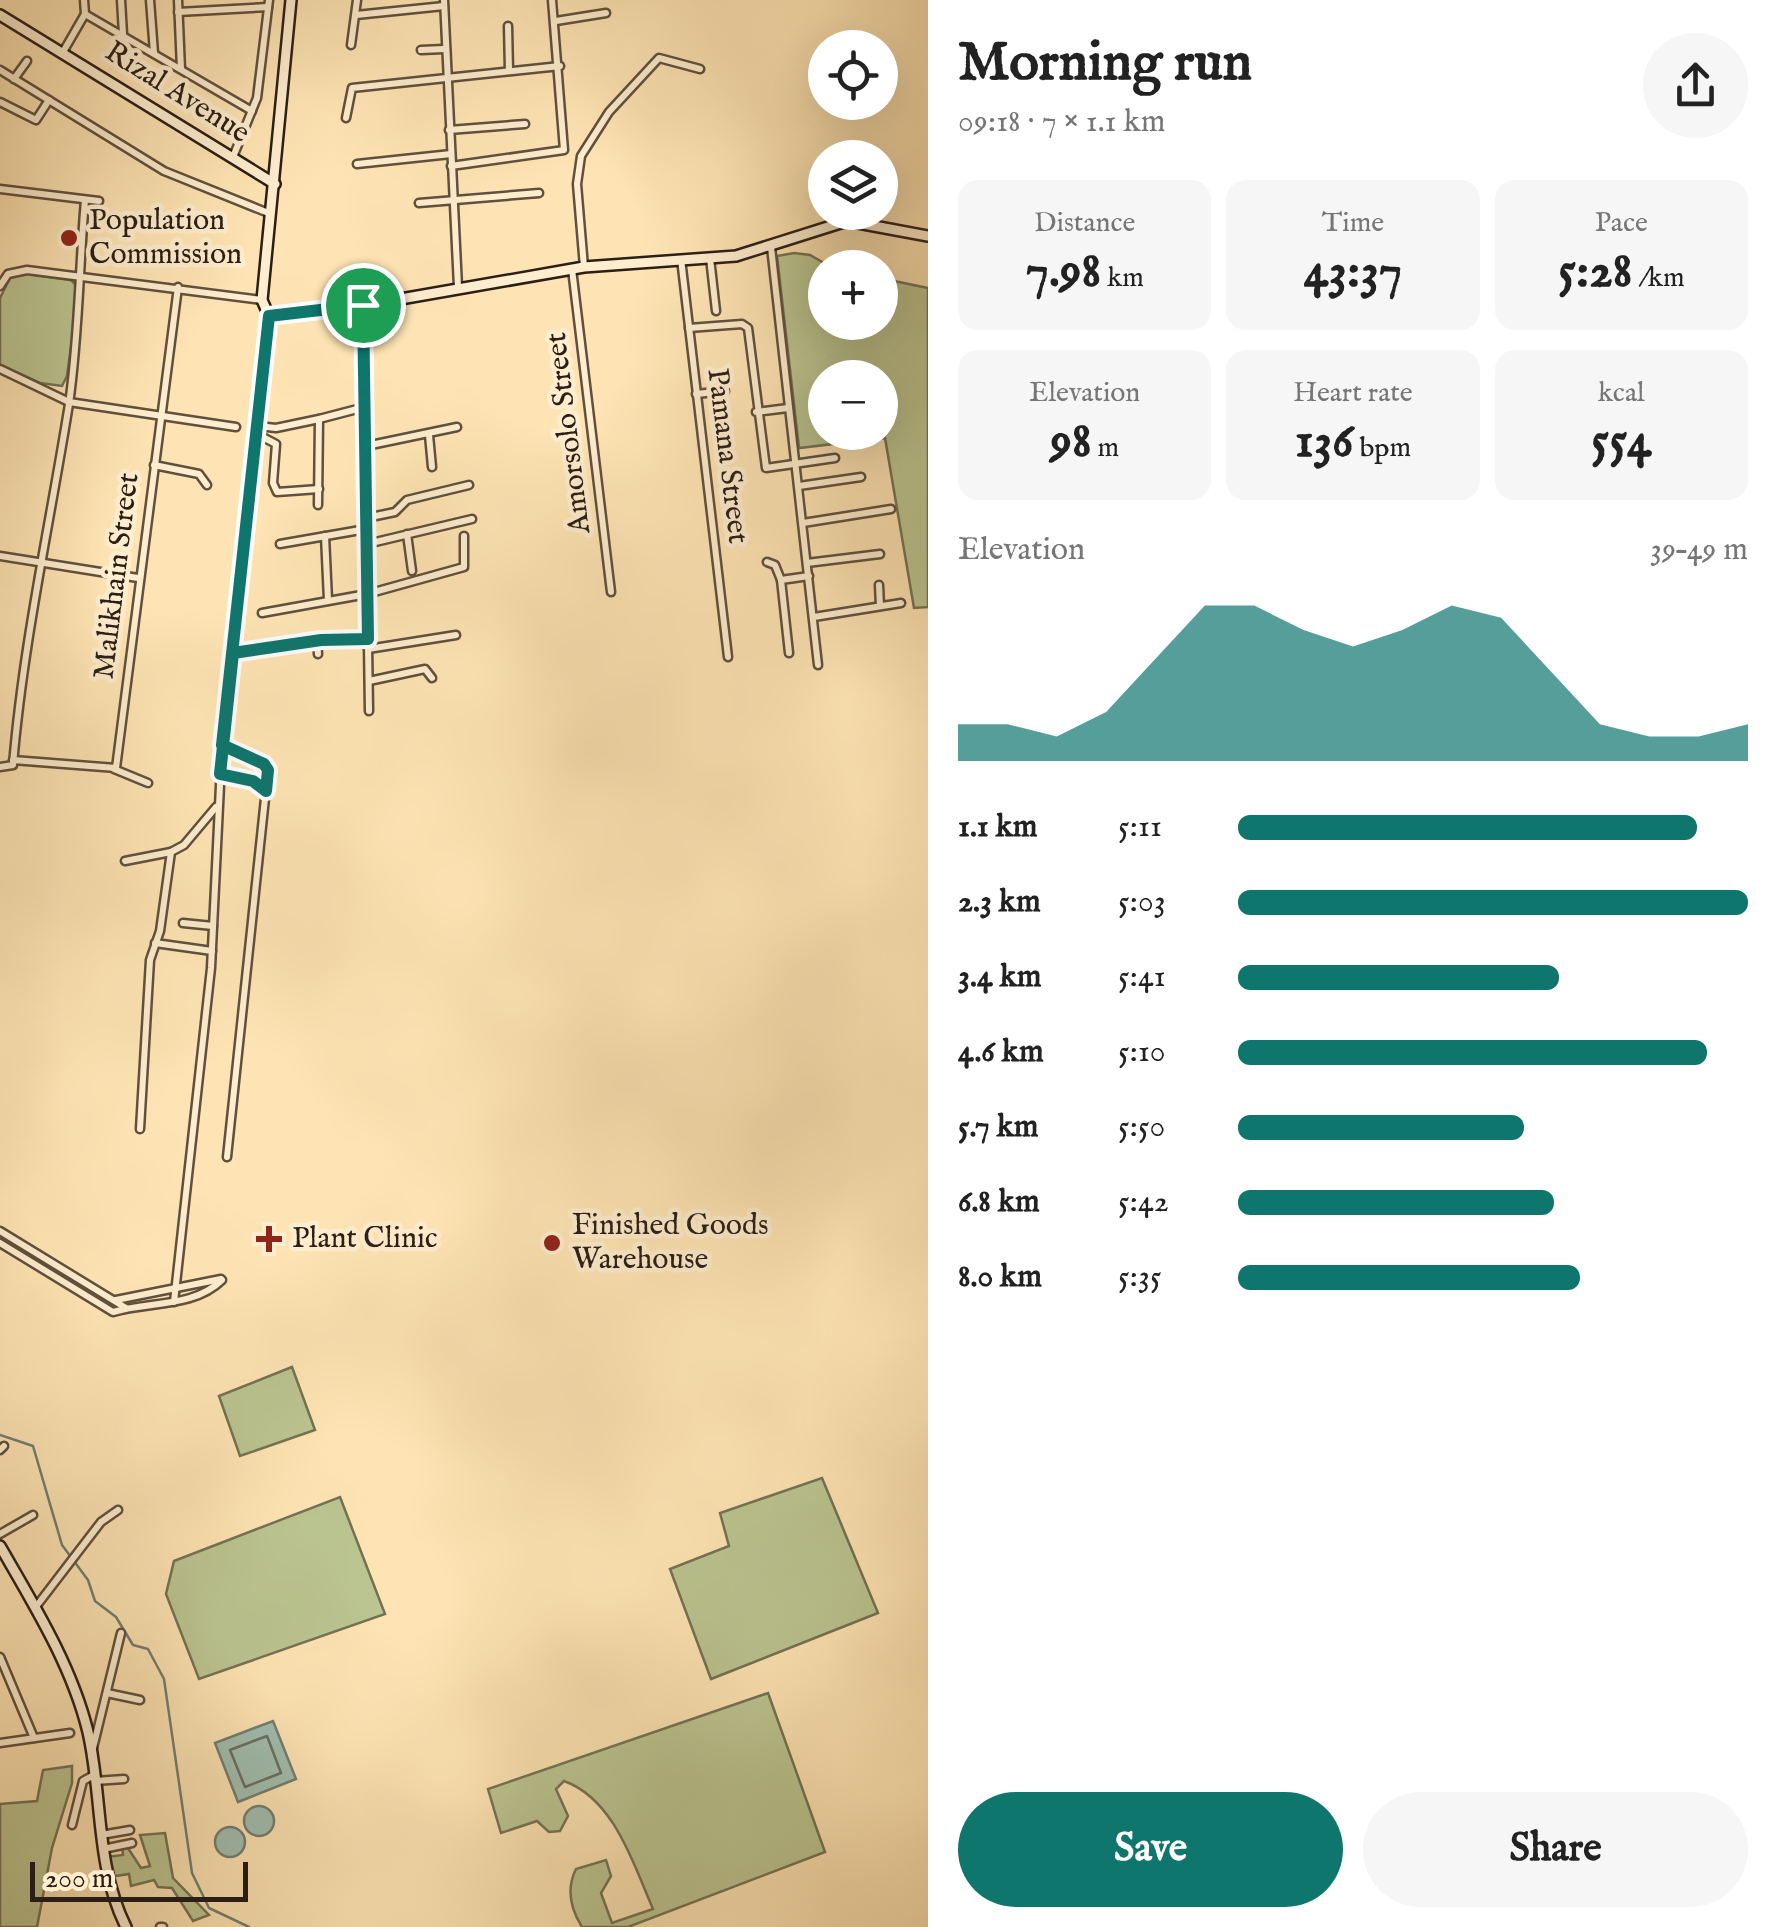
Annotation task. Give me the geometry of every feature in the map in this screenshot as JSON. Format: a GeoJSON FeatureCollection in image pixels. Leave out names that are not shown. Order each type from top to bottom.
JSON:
{"type":"FeatureCollection","features":[{"type":"Feature","properties":{"kind":"street"},"geometry":{"type":"LineString","coordinates":[[63,52],[85,14],[84,0]]}},
{"type":"Feature","properties":{"kind":"street"},"geometry":{"type":"LineString","coordinates":[[122,0],[122,36]]}},
{"type":"Feature","properties":{"kind":"street"},"geometry":{"type":"LineString","coordinates":[[150,0],[154,53]]}},
{"type":"Feature","properties":{"kind":"street"},"geometry":{"type":"LineString","coordinates":[[178,0],[181,70]]}},
{"type":"Feature","properties":{"kind":"street"},"geometry":{"type":"LineString","coordinates":[[174,1302],[212,951],[222,745],[269,316],[262,300],[291,0]]}},
{"type":"Feature","properties":{"kind":"street"},"geometry":{"type":"LineString","coordinates":[[352,45],[357,0]]}},
{"type":"Feature","properties":{"kind":"street"},"geometry":{"type":"LineString","coordinates":[[451,166],[562,152],[566,144],[552,0]]}},
{"type":"Feature","properties":{"kind":"street"},"geometry":{"type":"LineString","coordinates":[[356,15],[444,3],[458,288]]}},
{"type":"Feature","properties":{"kind":"street"},"geometry":{"type":"LineString","coordinates":[[178,12],[268,4],[252,110],[233,157]]}},
{"type":"Feature","properties":{"kind":"street"},"geometry":{"type":"LineString","coordinates":[[556,21],[606,13]]}},
{"type":"Feature","properties":{"kind":"street"},"geometry":{"type":"LineString","coordinates":[[85,14],[252,110]]}},
{"type":"Feature","properties":{"kind":"street","name":"Rizal Avenue"},"geometry":{"type":"LineString","coordinates":[[0,15],[275,184]]}},
{"type":"Feature","properties":{"kind":"street"},"geometry":{"type":"LineString","coordinates":[[508,26],[509,72]]}},
{"type":"Feature","properties":{"kind":"street"},"geometry":{"type":"LineString","coordinates":[[421,50],[444,49]]}},
{"type":"Feature","properties":{"kind":"street"},"geometry":{"type":"LineString","coordinates":[[584,268],[576,169],[597,128],[659,58],[700,69]]}},
{"type":"Feature","properties":{"kind":"street"},"geometry":{"type":"LineString","coordinates":[[14,78],[27,61]]}},
{"type":"Feature","properties":{"kind":"street"},"geometry":{"type":"LineString","coordinates":[[346,118],[350,89],[560,66]]}},
{"type":"Feature","properties":{"kind":"street"},"geometry":{"type":"LineString","coordinates":[[0,70],[164,171],[271,214]]}},
{"type":"Feature","properties":{"kind":"street"},"geometry":{"type":"LineString","coordinates":[[0,102],[36,120],[49,100]]}},
{"type":"Feature","properties":{"kind":"street"},"geometry":{"type":"LineString","coordinates":[[448,130],[525,124]]}},
{"type":"Feature","properties":{"kind":"street"},"geometry":{"type":"LineString","coordinates":[[358,164],[450,154]]}},
{"type":"Feature","properties":{"kind":"street"},"geometry":{"type":"LineString","coordinates":[[0,188],[99,201]]}},
{"type":"Feature","properties":{"kind":"street"},"geometry":{"type":"LineString","coordinates":[[419,203],[540,193]]}},
{"type":"Feature","properties":{"kind":"street"},"geometry":{"type":"LineString","coordinates":[[13,760],[69,402],[85,200]]}},
{"type":"Feature","properties":{"kind":"street"},"geometry":{"type":"LineString","coordinates":[[269,316],[363,305],[572,269],[710,258],[770,247],[847,221],[928,236]]}},
{"type":"Feature","properties":{"kind":"street"},"geometry":{"type":"LineString","coordinates":[[770,247],[818,665]]}},
{"type":"Feature","properties":{"kind":"street"},"geometry":{"type":"LineString","coordinates":[[710,258],[716,310]]}},
{"type":"Feature","properties":{"kind":"street","name":"Pamana Street"},"geometry":{"type":"LineString","coordinates":[[681,260],[728,657]]}},
{"type":"Feature","properties":{"kind":"street","name":"Amorsolo Street"},"geometry":{"type":"LineString","coordinates":[[572,269],[611,592]]}},
{"type":"Feature","properties":{"kind":"street"},"geometry":{"type":"LineString","coordinates":[[0,286],[8,274],[19,270],[262,300]]}},
{"type":"Feature","properties":{"kind":"street","name":"Malikhain Street"},"geometry":{"type":"LineString","coordinates":[[114,769],[178,287]]}},
{"type":"Feature","properties":{"kind":"street"},"geometry":{"type":"LineString","coordinates":[[363,305],[368,711]]}},
{"type":"Feature","properties":{"kind":"street"},"geometry":{"type":"LineString","coordinates":[[689,328],[742,324],[748,328],[766,468],[835,458]]}},
{"type":"Feature","properties":{"kind":"street"},"geometry":{"type":"LineString","coordinates":[[0,370],[69,402],[236,427]]}},
{"type":"Feature","properties":{"kind":"street"},"geometry":{"type":"LineString","coordinates":[[696,394],[725,391]]}},
{"type":"Feature","properties":{"kind":"street"},"geometry":{"type":"LineString","coordinates":[[258,430],[365,406]]}},
{"type":"Feature","properties":{"kind":"street"},"geometry":{"type":"LineString","coordinates":[[756,412],[788,408]]}},
{"type":"Feature","properties":{"kind":"street"},"geometry":{"type":"LineString","coordinates":[[318,419],[318,504]]}},
{"type":"Feature","properties":{"kind":"street"},"geometry":{"type":"LineString","coordinates":[[366,446],[457,428]]}},
{"type":"Feature","properties":{"kind":"street"},"geometry":{"type":"LineString","coordinates":[[258,430],[276,444],[273,483],[277,492],[319,489]]}},
{"type":"Feature","properties":{"kind":"street"},"geometry":{"type":"LineString","coordinates":[[428,435],[432,467]]}},
{"type":"Feature","properties":{"kind":"street"},"geometry":{"type":"LineString","coordinates":[[154,465],[199,474],[208,485]]}},
{"type":"Feature","properties":{"kind":"street"},"geometry":{"type":"LineString","coordinates":[[799,486],[861,477]]}},
{"type":"Feature","properties":{"kind":"street"},"geometry":{"type":"LineString","coordinates":[[366,518],[396,512],[407,500],[469,485]]}},
{"type":"Feature","properties":{"kind":"street"},"geometry":{"type":"LineString","coordinates":[[803,523],[891,510]]}},
{"type":"Feature","properties":{"kind":"street"},"geometry":{"type":"LineString","coordinates":[[367,544],[472,519]]}},
{"type":"Feature","properties":{"kind":"street"},"geometry":{"type":"LineString","coordinates":[[280,544],[366,530]]}},
{"type":"Feature","properties":{"kind":"street"},"geometry":{"type":"LineString","coordinates":[[407,534],[412,572]]}},
{"type":"Feature","properties":{"kind":"street"},"geometry":{"type":"LineString","coordinates":[[324,536],[328,600]]}},
{"type":"Feature","properties":{"kind":"street"},"geometry":{"type":"LineString","coordinates":[[262,614],[367,594],[464,567],[464,536]]}},
{"type":"Feature","properties":{"kind":"street"},"geometry":{"type":"LineString","coordinates":[[807,563],[880,554]]}},
{"type":"Feature","properties":{"kind":"street"},"geometry":{"type":"LineString","coordinates":[[0,556],[138,578]]}},
{"type":"Feature","properties":{"kind":"street"},"geometry":{"type":"LineString","coordinates":[[767,562],[774,565],[781,580],[788,653]]}},
{"type":"Feature","properties":{"kind":"street"},"geometry":{"type":"LineString","coordinates":[[781,580],[808,576]]}},
{"type":"Feature","properties":{"kind":"street"},"geometry":{"type":"LineString","coordinates":[[879,584],[880,606]]}},
{"type":"Feature","properties":{"kind":"street"},"geometry":{"type":"LineString","coordinates":[[814,617],[901,603]]}},
{"type":"Feature","properties":{"kind":"street"},"geometry":{"type":"LineString","coordinates":[[368,650],[456,635]]}},
{"type":"Feature","properties":{"kind":"street"},"geometry":{"type":"LineString","coordinates":[[233,653],[316,641],[368,639]]}},
{"type":"Feature","properties":{"kind":"street"},"geometry":{"type":"LineString","coordinates":[[316,641],[318,654]]}},
{"type":"Feature","properties":{"kind":"street"},"geometry":{"type":"LineString","coordinates":[[369,681],[426,670],[432,678]]}},
{"type":"Feature","properties":{"kind":"street"},"geometry":{"type":"LineString","coordinates":[[222,745],[264,764],[268,770],[226,1157]]}},
{"type":"Feature","properties":{"kind":"street"},"geometry":{"type":"LineString","coordinates":[[4,767],[13,760],[114,769],[134,781],[148,782]]}},
{"type":"Feature","properties":{"kind":"street"},"geometry":{"type":"LineString","coordinates":[[220,774],[253,781],[266,791]]}},
{"type":"Feature","properties":{"kind":"street"},"geometry":{"type":"LineString","coordinates":[[125,861],[170,852],[184,845],[217,806]]}},
{"type":"Feature","properties":{"kind":"street"},"geometry":{"type":"LineString","coordinates":[[140,1129],[148,1051],[144,1018],[170,852]]}},
{"type":"Feature","properties":{"kind":"street"},"geometry":{"type":"LineString","coordinates":[[183,923],[213,926]]}},
{"type":"Feature","properties":{"kind":"street"},"geometry":{"type":"LineString","coordinates":[[155,943],[212,951]]}},
{"type":"Feature","properties":{"kind":"street"},"geometry":{"type":"LineString","coordinates":[[0,1231],[127,1308]]}},
{"type":"Feature","properties":{"kind":"street"},"geometry":{"type":"LineString","coordinates":[[0,1244],[113,1312],[174,1302],[211,1290],[222,1280],[102,1304]]}},
{"type":"Feature","properties":{"kind":"street"},"geometry":{"type":"LineString","coordinates":[[35,1608],[76,1552],[118,1510]]}},
{"type":"Feature","properties":{"kind":"street"},"geometry":{"type":"LineString","coordinates":[[0,1534],[33,1515]]}},
{"type":"Feature","properties":{"kind":"street"},"geometry":{"type":"LineString","coordinates":[[0,1546],[35,1608],[84,1716],[103,1849],[126,1927]]}},
{"type":"Feature","properties":{"kind":"street"},"geometry":{"type":"LineString","coordinates":[[92,1753],[121,1632]]}},
{"type":"Feature","properties":{"kind":"street"},"geometry":{"type":"LineString","coordinates":[[0,1657],[34,1738]]}},
{"type":"Feature","properties":{"kind":"street"},"geometry":{"type":"LineString","coordinates":[[106,1693],[140,1700]]}},
{"type":"Feature","properties":{"kind":"street"},"geometry":{"type":"LineString","coordinates":[[0,1742],[70,1732]]}},
{"type":"Feature","properties":{"kind":"street"},"geometry":{"type":"LineString","coordinates":[[72,1824],[84,1781],[124,1779]]}},
{"type":"Feature","properties":{"kind":"street"},"geometry":{"type":"LineString","coordinates":[[101,1835],[130,1830]]}},
{"type":"Feature","properties":{"kind":"street"},"geometry":{"type":"LineString","coordinates":[[103,1849],[132,1844]]}},
{"type":"Feature","properties":{"kind":"green space"},"geometry":{"type":"Polygon","coordinates":[[[808,255],[808,340],[898,340],[898,282],[928,288],[928,607],[914,608],[887,450],[898,450],[898,360],[808,360],[808,447],[799,448],[777,256],[808,255]]]}},
{"type":"Feature","properties":{"kind":"green space"},"geometry":{"type":"Polygon","coordinates":[[[21,273],[71,280],[79,288],[67,376],[62,386],[40,383],[0,365],[0,298],[10,278],[21,273]]]}},
{"type":"Feature","properties":{"kind":"green space"},"geometry":{"type":"Polygon","coordinates":[[[292,1367],[315,1430],[240,1456],[219,1396],[292,1367]]]}},
{"type":"Feature","properties":{"kind":"green space"},"geometry":{"type":"Polygon","coordinates":[[[822,1478],[878,1613],[711,1679],[670,1569],[729,1546],[720,1513],[822,1478]]]}},
{"type":"Feature","properties":{"kind":"green space"},"geometry":{"type":"Polygon","coordinates":[[[340,1497],[385,1614],[199,1679],[166,1594],[174,1561],[340,1497]]]}},
{"type":"Feature","properties":{"kind":"green space"},"geometry":{"type":"Polygon","coordinates":[[[768,1693],[825,1852],[628,1927],[582,1927],[571,1898],[573,1876],[576,1869],[606,1860],[611,1876],[601,1893],[612,1923],[653,1909],[609,1817],[581,1790],[564,1781],[556,1789],[568,1816],[560,1831],[549,1832],[537,1821],[501,1833],[488,1789],[768,1693]]]}},
{"type":"Feature","properties":{"kind":"green space"},"geometry":{"type":"Polygon","coordinates":[[[72,1766],[72,1783],[52,1848],[37,1927],[0,1927],[0,1804],[37,1801],[43,1770],[72,1766]]]}},
{"type":"Feature","properties":{"kind":"green space"},"geometry":{"type":"Polygon","coordinates":[[[165,1833],[173,1878],[209,1915],[193,1921],[172,1888],[158,1887],[154,1880],[131,1886],[129,1874],[109,1877],[106,1857],[123,1855],[122,1846],[126,1845],[141,1868],[150,1866],[140,1835],[165,1833]]]}},
{"type":"Feature","properties":{"kind":"water"},"geometry":{"type":"Polygon","coordinates":[[[273,1721],[296,1779],[238,1802],[215,1743],[273,1721]]]}},
{"type":"Feature","properties":{"kind":"water"},"geometry":{"type":"Polygon","coordinates":[[[259,1806],[270,1810],[274,1821],[270,1832],[259,1836],[248,1832],[244,1821],[248,1810],[259,1806]]]}},
{"type":"Feature","properties":{"kind":"water"},"geometry":{"type":"Polygon","coordinates":[[[230,1827],[241,1831],[245,1842],[241,1853],[230,1857],[219,1853],[215,1842],[219,1831],[230,1827]]]}},
{"type":"Feature","properties":{"kind":"waterway"},"geometry":{"type":"LineString","coordinates":[[0,1435],[33,1446],[62,1545],[88,1580],[95,1601],[116,1617],[133,1645],[148,1649],[164,1679],[192,1873],[209,1908],[249,1927]]}},
{"type":"Feature","properties":{"kind":"place","name":"Population Commission"},"geometry":{"type":"Point","coordinates":[69,238]}},
{"type":"Feature","properties":{"kind":"place","name":"Plant Clinic"},"geometry":{"type":"Point","coordinates":[269,1239]}},
{"type":"Feature","properties":{"kind":"place","name":"Finished Goods Warehouse"},"geometry":{"type":"Point","coordinates":[552,1243]}},
{"type":"Feature","properties":{"kind":"route"},"geometry":{"type":"LineString","coordinates":[[363,305],[294,317],[269,316],[222,745],[264,764],[268,770],[266,791],[253,781],[220,774],[222,745],[233,653],[275,650],[321,640],[368,639],[363,305]]}}]}
